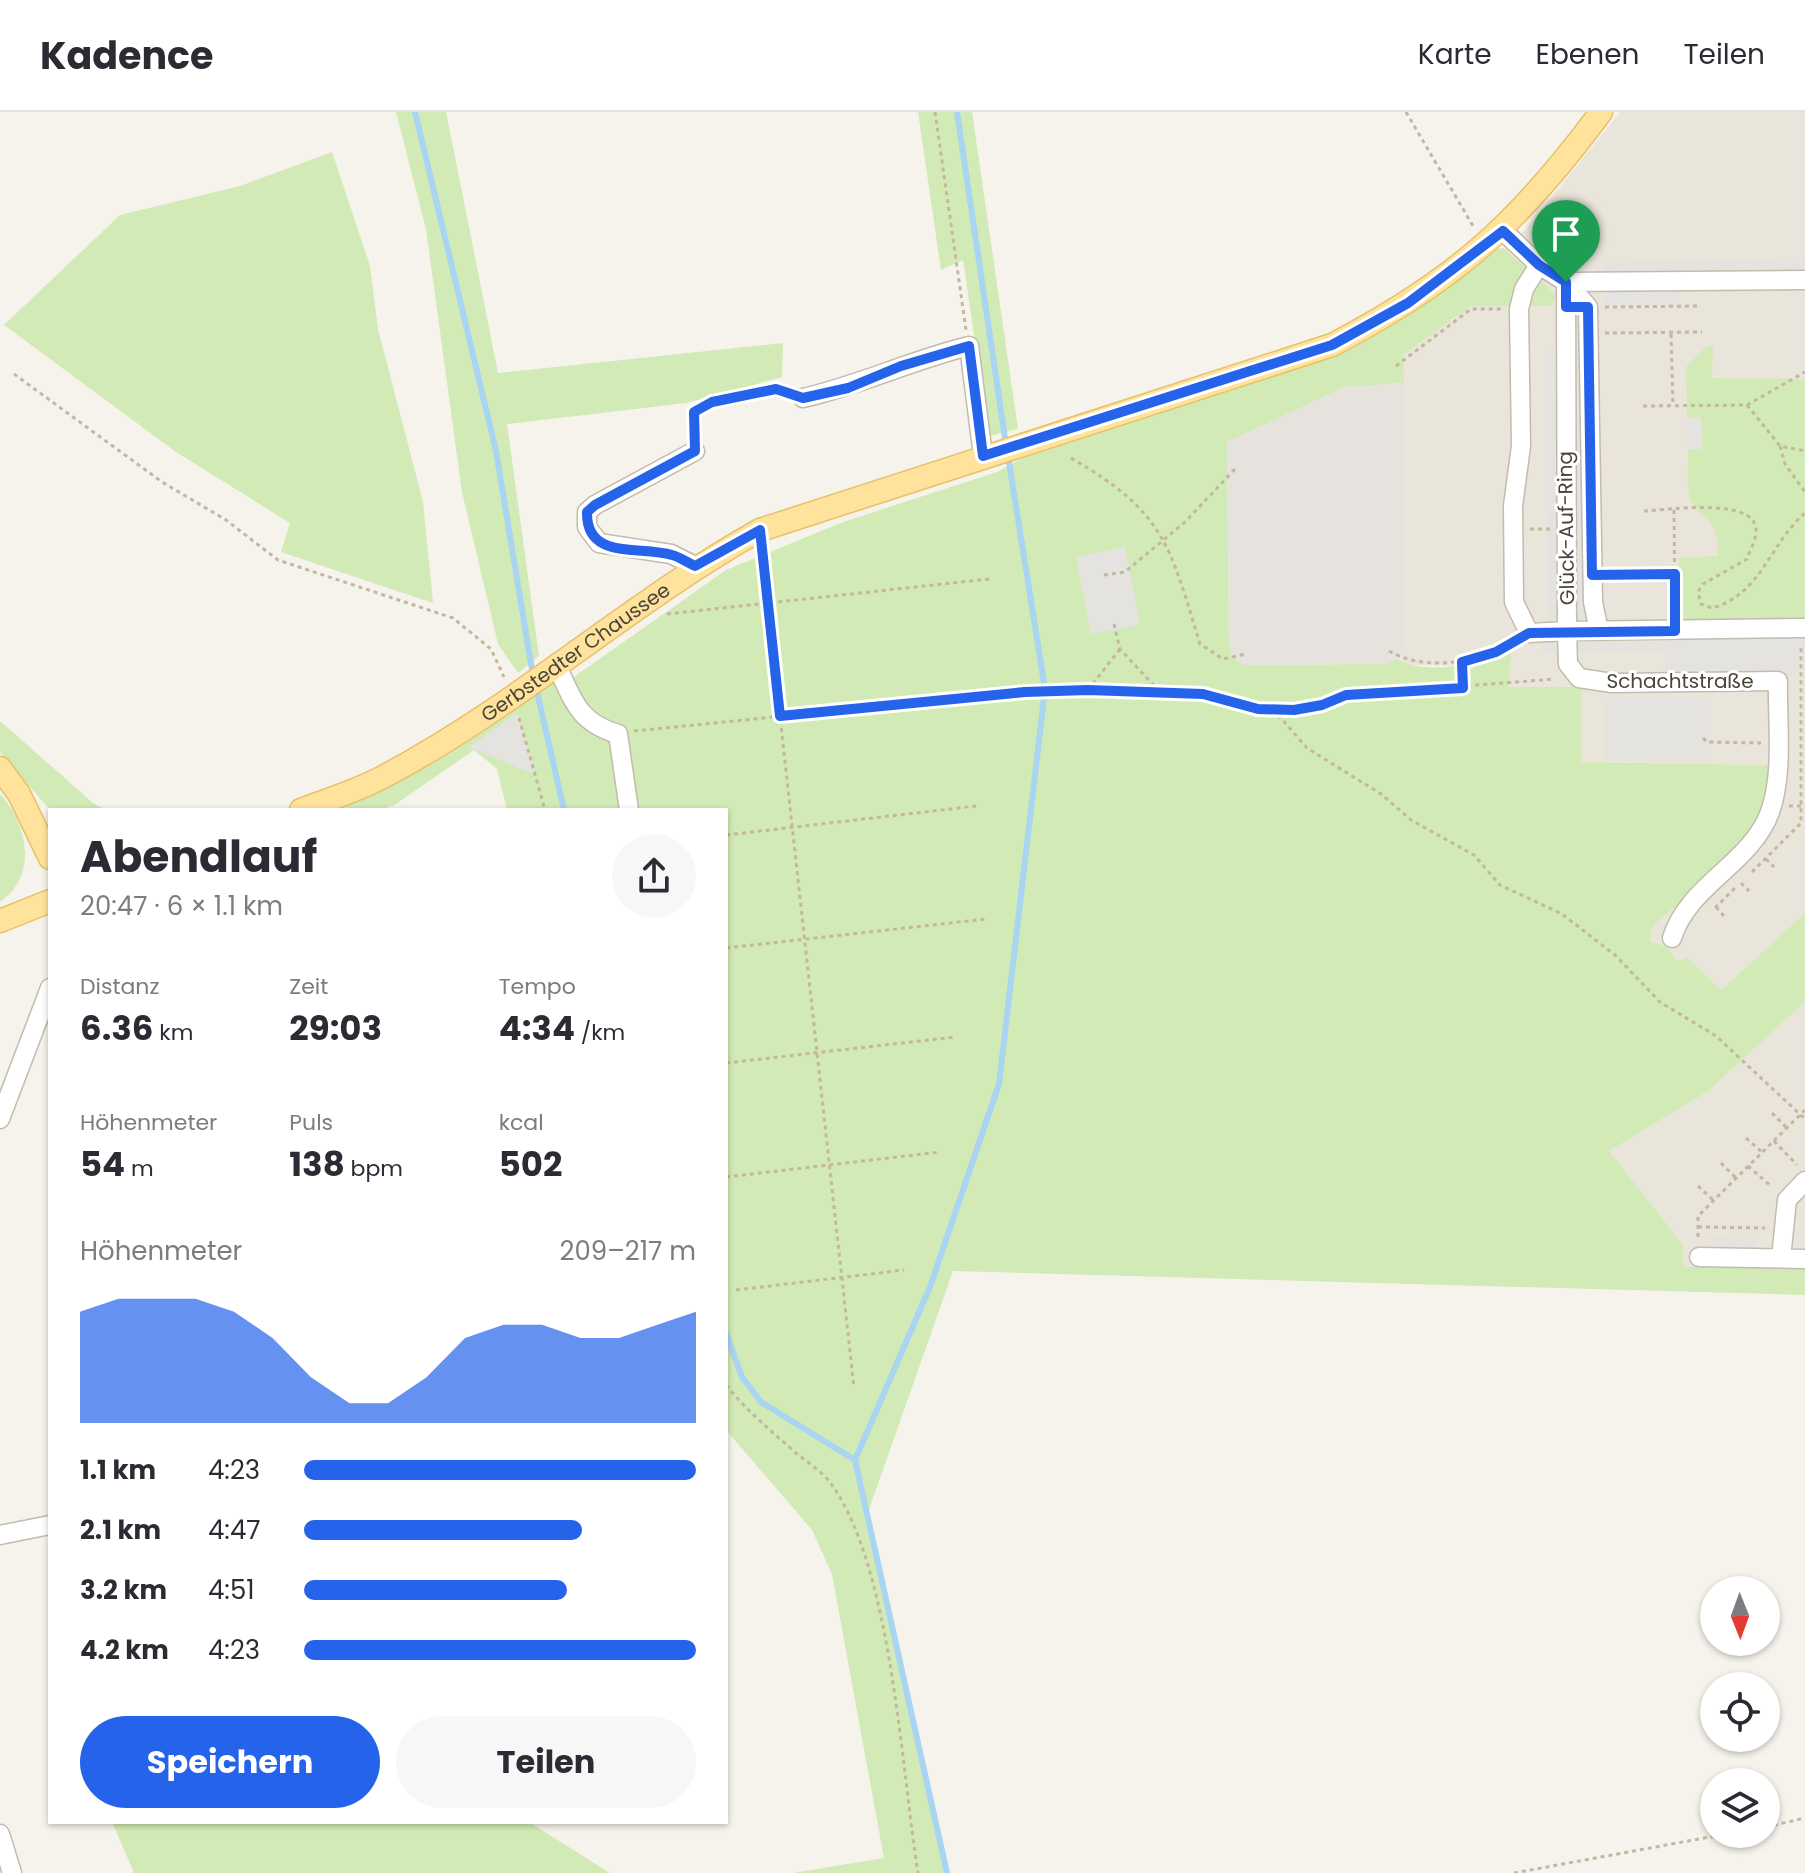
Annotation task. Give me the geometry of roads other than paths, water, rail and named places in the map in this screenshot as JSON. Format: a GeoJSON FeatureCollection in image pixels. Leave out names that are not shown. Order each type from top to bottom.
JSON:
{"type":"FeatureCollection","features":[{"type":"Feature","properties":{"kind":"main road","name":"Gerbstedter Chaussee"},"geometry":{"type":"LineString","coordinates":[[306,808],[378,780],[442,743],[695,566],[760,530],[1020,443],[1332,345],[1408,303],[1503,231],[1554,176],[1601,112]]}},
{"type":"Feature","properties":{"kind":"main road"},"geometry":{"type":"LineString","coordinates":[[0,768],[43,828],[48,849]]}},
{"type":"Feature","properties":{"kind":"main road"},"geometry":{"type":"LineString","coordinates":[[0,921],[48,902]]}},
{"type":"Feature","properties":{"kind":"street"},"geometry":{"type":"LineString","coordinates":[[1503,231],[1539,265],[1566,282],[1588,307],[1592,575],[1599,631]]}},
{"type":"Feature","properties":{"kind":"street"},"geometry":{"type":"LineString","coordinates":[[1539,265],[1524,289],[1519,309],[1521,446],[1513,530],[1514,602],[1529,633],[1567,631]]}},
{"type":"Feature","properties":{"kind":"street"},"geometry":{"type":"LineString","coordinates":[[1566,282],[1805,280]]}},
{"type":"Feature","properties":{"kind":"street","name":"Glück-Auf-Ring"},"geometry":{"type":"LineString","coordinates":[[1566,282],[1567,631],[1805,628]]}},
{"type":"Feature","properties":{"kind":"street"},"geometry":{"type":"LineString","coordinates":[[803,398],[848,388],[913,362],[969,346],[989,454]]}},
{"type":"Feature","properties":{"kind":"street"},"geometry":{"type":"LineString","coordinates":[[695,451],[595,505],[587,512],[587,527],[599,543],[623,550],[671,554],[695,566]]}},
{"type":"Feature","properties":{"kind":"street","name":"Schachtstraße"},"geometry":{"type":"LineString","coordinates":[[1567,631],[1568,664],[1579,678],[1612,683],[1778,681],[1776,786],[1769,814],[1755,836],[1679,916],[1672,938]]}},
{"type":"Feature","properties":{"kind":"street"},"geometry":{"type":"LineString","coordinates":[[533,679],[598,728],[618,734],[629,808]]}},
{"type":"Feature","properties":{"kind":"street"},"geometry":{"type":"LineString","coordinates":[[0,1119],[48,993]]}},
{"type":"Feature","properties":{"kind":"street"},"geometry":{"type":"LineString","coordinates":[[1781,1258],[1787,1200],[1805,1181]]}},
{"type":"Feature","properties":{"kind":"street"},"geometry":{"type":"LineString","coordinates":[[1699,1257],[1805,1259]]}},
{"type":"Feature","properties":{"kind":"street"},"geometry":{"type":"LineString","coordinates":[[0,1535],[48,1525]]}},
{"type":"Feature","properties":{"kind":"street"},"geometry":{"type":"LineString","coordinates":[[0,1834],[12,1873]]}},
{"type":"Feature","properties":{"kind":"waterway"},"geometry":{"type":"LineString","coordinates":[[415,112],[496,451],[532,670],[564,808]]}},
{"type":"Feature","properties":{"kind":"waterway"},"geometry":{"type":"LineString","coordinates":[[957,112],[1006,445]]}},
{"type":"Feature","properties":{"kind":"waterway"},"geometry":{"type":"LineString","coordinates":[[855,1460],[930,1287],[999,1084],[1045,689],[1008,456]]}},
{"type":"Feature","properties":{"kind":"waterway"},"geometry":{"type":"LineString","coordinates":[[728,1338],[742,1377],[761,1402],[855,1460],[947,1873]]}}]}
